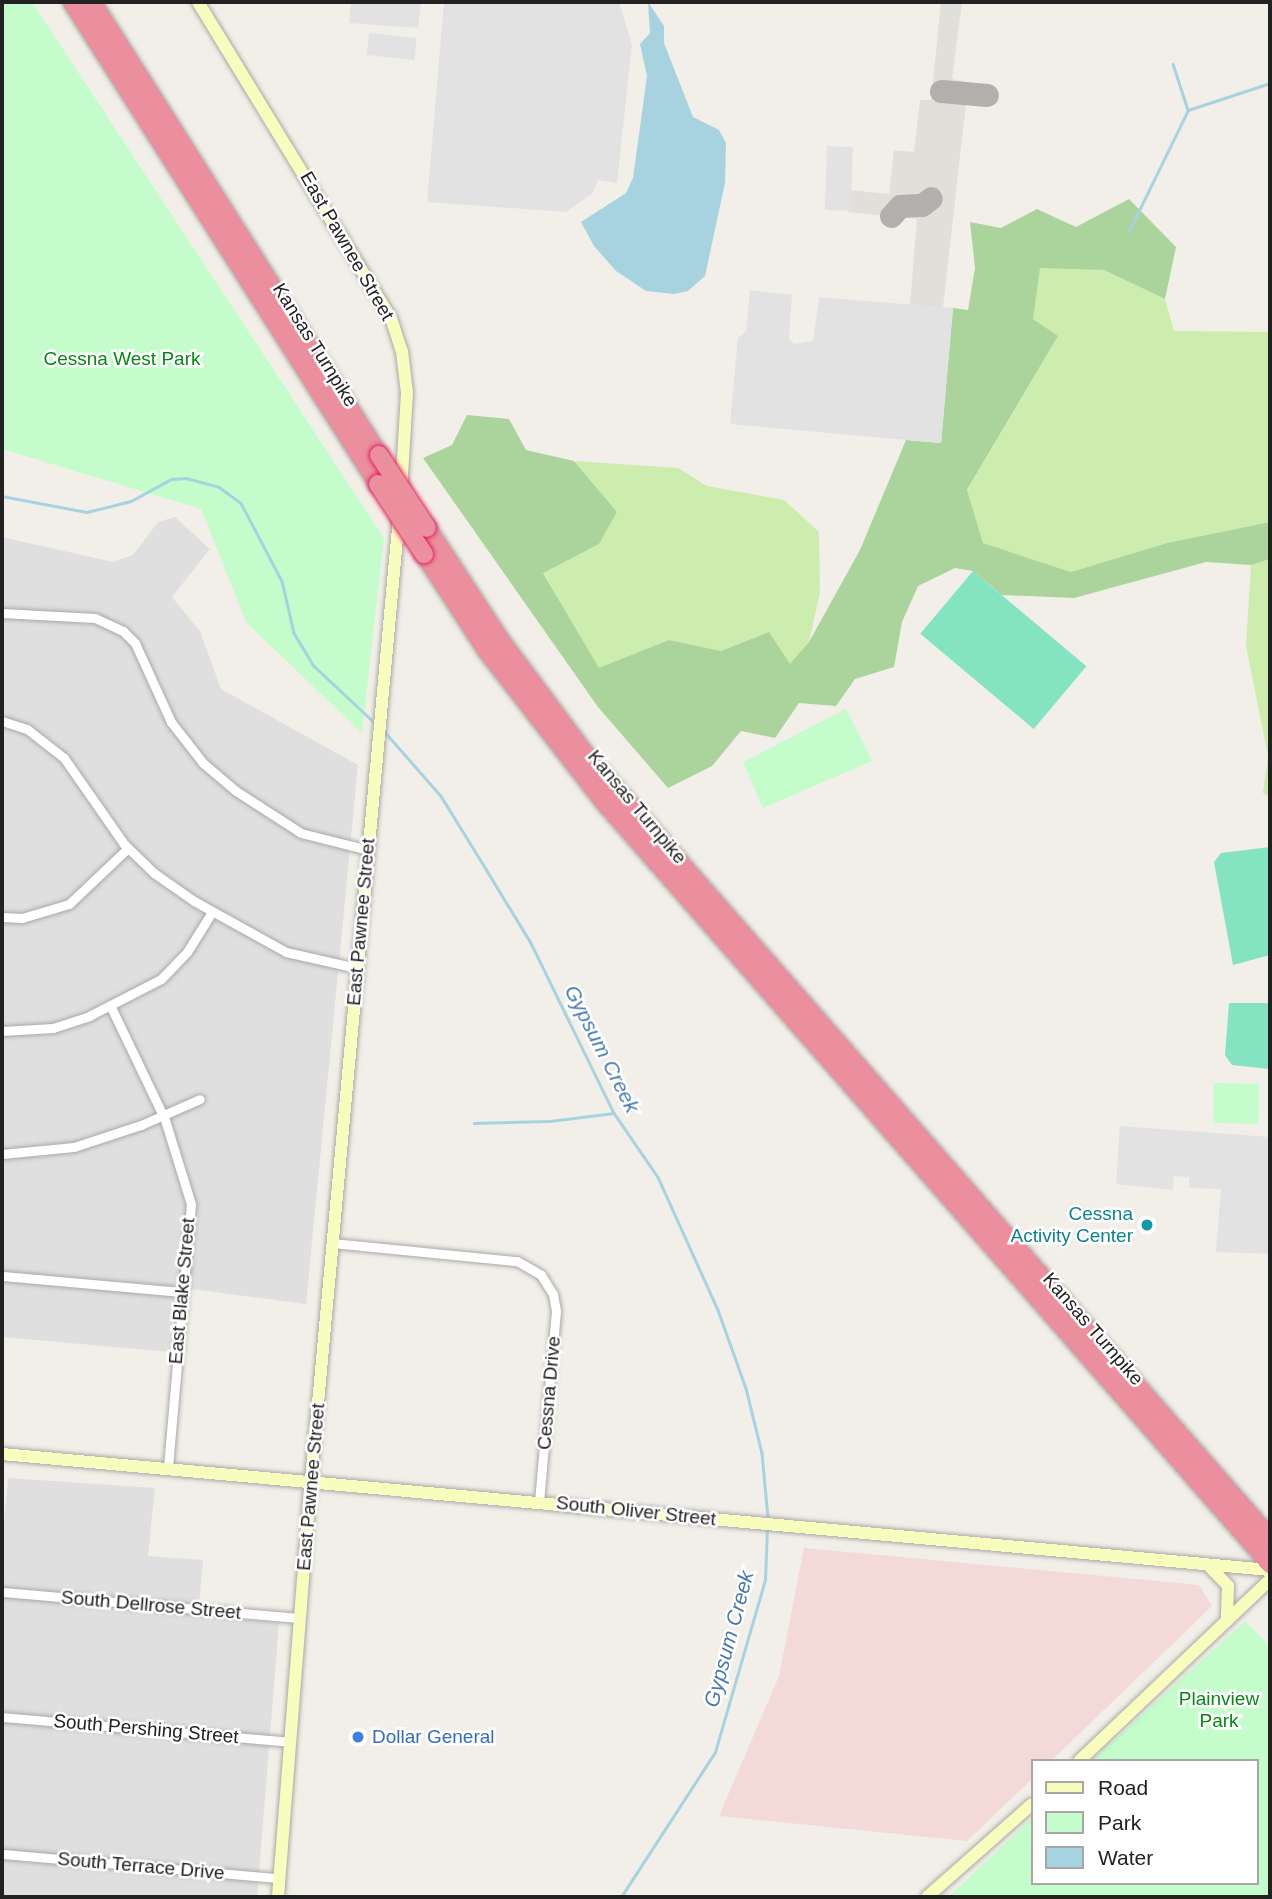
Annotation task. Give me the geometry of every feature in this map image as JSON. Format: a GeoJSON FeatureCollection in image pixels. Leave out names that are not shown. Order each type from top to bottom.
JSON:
{"type":"FeatureCollection","features":[{"type":"Feature","properties":{"kind":"highway","name":"Kansas Turnpike"},"geometry":{"type":"LineString","coordinates":[[72,2],[487,651],[605,803],[1270,1564]]}},
{"type":"Feature","properties":{"kind":"highway","name":"Kansas Turnpike"},"geometry":{"type":"LineString","coordinates":[[92,2],[379,455],[501,641],[586,755],[1264,1531]]}},
{"type":"Feature","properties":{"kind":"main road","name":"East Pawnee Street"},"geometry":{"type":"LineString","coordinates":[[198,2],[356,257],[398,335],[407,413],[311,1480],[278,1897]]}},
{"type":"Feature","properties":{"kind":"main road","name":"South Oliver Street"},"geometry":{"type":"LineString","coordinates":[[2,1454],[311,1480],[1270,1570]]}},
{"type":"Feature","properties":{"kind":"main road"},"geometry":{"type":"LineString","coordinates":[[1208,1565],[1227,1586],[1227,1621]]}},
{"type":"Feature","properties":{"kind":"main road"},"geometry":{"type":"LineString","coordinates":[[1081,1759],[1270,1580]]}},
{"type":"Feature","properties":{"kind":"main road"},"geometry":{"type":"LineString","coordinates":[[927,1897],[1030,1806]]}},
{"type":"Feature","properties":{"kind":"street"},"geometry":{"type":"LineString","coordinates":[[2,613],[94,618],[123,631],[135,643],[171,722],[203,764],[301,833],[369,850]]}},
{"type":"Feature","properties":{"kind":"street"},"geometry":{"type":"LineString","coordinates":[[2,721],[27,729],[64,758],[128,848],[154,873],[212,912],[286,952],[357,968]]}},
{"type":"Feature","properties":{"kind":"street"},"geometry":{"type":"LineString","coordinates":[[2,917],[22,918],[69,904],[128,848]]}},
{"type":"Feature","properties":{"kind":"street"},"geometry":{"type":"LineString","coordinates":[[2,1031],[53,1028],[110,1005],[161,979],[187,952],[212,912]]}},
{"type":"Feature","properties":{"kind":"street","name":"East Blake Street"},"geometry":{"type":"LineString","coordinates":[[110,1005],[162,1115],[191,1205],[168,1468]]}},
{"type":"Feature","properties":{"kind":"street"},"geometry":{"type":"LineString","coordinates":[[2,1154],[74,1147],[200,1099]]}},
{"type":"Feature","properties":{"kind":"street","name":"Cessna Drive"},"geometry":{"type":"LineString","coordinates":[[332,1244],[517,1261],[535,1270],[548,1286],[556,1311],[539,1501]]}},
{"type":"Feature","properties":{"kind":"street"},"geometry":{"type":"LineString","coordinates":[[2,1276],[182,1292]]}},
{"type":"Feature","properties":{"kind":"street","name":"South Dellrose Street"},"geometry":{"type":"LineString","coordinates":[[2,1592],[300,1618]]}},
{"type":"Feature","properties":{"kind":"street","name":"South Pershing Street"},"geometry":{"type":"LineString","coordinates":[[2,1717],[291,1742]]}},
{"type":"Feature","properties":{"kind":"street","name":"South Terrace Drive"},"geometry":{"type":"LineString","coordinates":[[2,1854],[279,1878]]}},
{"type":"Feature","properties":{"kind":"shaded area"},"geometry":{"type":"Polygon","coordinates":[[[351,2],[421,2],[418,28],[349,23],[351,2]]]}},
{"type":"Feature","properties":{"kind":"shaded area"},"geometry":{"type":"Polygon","coordinates":[[[444,2],[619,2],[632,45],[617,183],[598,180],[593,193],[566,212],[427,202],[444,2]]]}},
{"type":"Feature","properties":{"kind":"shaded area"},"geometry":{"type":"Polygon","coordinates":[[[941,2],[962,2],[952,79],[988,86],[992,92],[985,103],[966,104],[943,307],[910,305],[917,219],[848,212],[850,190],[889,194],[894,150],[914,152],[920,100],[931,100],[941,2]]]}},
{"type":"Feature","properties":{"kind":"shaded area"},"geometry":{"type":"Polygon","coordinates":[[[369,33],[417,38],[414,60],[367,55],[369,33]]]}},
{"type":"Feature","properties":{"kind":"shaded area"},"geometry":{"type":"Polygon","coordinates":[[[827,146],[853,147],[851,211],[825,210],[827,146]]]}},
{"type":"Feature","properties":{"kind":"shaded area"},"geometry":{"type":"Polygon","coordinates":[[[750,290],[792,295],[789,339],[794,344],[813,341],[819,297],[953,308],[941,443],[730,424],[738,338],[746,331],[750,290]]]}},
{"type":"Feature","properties":{"kind":"shaded area"},"geometry":{"type":"Polygon","coordinates":[[[175,517],[210,549],[172,597],[200,631],[221,689],[358,765],[306,1304],[177,1287],[171,1352],[2,1337],[2,537],[113,562],[133,555],[158,522],[175,517]]]}},
{"type":"Feature","properties":{"kind":"shaded area"},"geometry":{"type":"Polygon","coordinates":[[[1120,1126],[1270,1137],[1270,1254],[1216,1252],[1221,1189],[1189,1188],[1189,1177],[1174,1176],[1173,1190],[1116,1184],[1120,1126]]]}},
{"type":"Feature","properties":{"kind":"shaded area"},"geometry":{"type":"Polygon","coordinates":[[[8,1478],[155,1488],[148,1556],[203,1560],[198,1615],[279,1623],[257,1897],[2,1897],[2,1546],[8,1478]]]}},
{"type":"Feature","properties":{"kind":"shaded area"},"geometry":{"type":"Polygon","coordinates":[[[804,1548],[1199,1585],[1212,1606],[1053,1759],[1030,1759],[1030,1781],[967,1841],[719,1816],[779,1676],[804,1548]]]}},
{"type":"Feature","properties":{"kind":"green space","name":"Cessna West Park"},"geometry":{"type":"Polygon","coordinates":[[[2,2],[32,2],[384,538],[362,733],[246,622],[201,509],[2,449],[2,2]]]}},
{"type":"Feature","properties":{"kind":"green space"},"geometry":{"type":"Polygon","coordinates":[[[1129,199],[1176,247],[1165,299],[1104,270],[1040,268],[1033,319],[1058,336],[967,490],[983,543],[1071,572],[1167,543],[1270,522],[1270,559],[1251,565],[1206,562],[1074,598],[1002,595],[973,571],[955,568],[918,586],[902,622],[894,667],[855,679],[836,706],[799,703],[775,738],[741,731],[712,766],[668,788],[598,707],[423,458],[452,445],[467,415],[509,419],[526,450],[574,461],[617,512],[599,544],[543,573],[599,668],[669,640],[721,651],[769,632],[790,664],[809,642],[860,550],[906,440],[941,443],[953,308],[968,310],[975,268],[970,222],[1001,228],[1037,209],[1076,227],[1129,199]]]}},
{"type":"Feature","properties":{"kind":"green space"},"geometry":{"type":"Polygon","coordinates":[[[1040,267],[1104,270],[1165,299],[1174,331],[1270,332],[1270,522],[1167,543],[1071,572],[983,543],[967,491],[1058,336],[1032,319],[1040,267]]]}},
{"type":"Feature","properties":{"kind":"green space"},"geometry":{"type":"Polygon","coordinates":[[[574,461],[678,468],[707,486],[784,500],[819,532],[820,592],[809,642],[790,665],[769,632],[721,651],[669,640],[599,669],[543,572],[599,544],[617,512],[574,461]]]}},
{"type":"Feature","properties":{"kind":"green space"},"geometry":{"type":"Polygon","coordinates":[[[1270,559],[1270,797],[1263,793],[1268,756],[1246,646],[1251,565],[1270,559]]]}},
{"type":"Feature","properties":{"kind":"green space"},"geometry":{"type":"Polygon","coordinates":[[[973,571],[1086,666],[1034,729],[920,634],[973,571]]]}},
{"type":"Feature","properties":{"kind":"green space"},"geometry":{"type":"Polygon","coordinates":[[[846,709],[872,761],[763,808],[743,762],[846,709]]]}},
{"type":"Feature","properties":{"kind":"green space"},"geometry":{"type":"Polygon","coordinates":[[[1270,847],[1270,955],[1233,965],[1214,862],[1221,853],[1270,847]]]}},
{"type":"Feature","properties":{"kind":"green space"},"geometry":{"type":"Polygon","coordinates":[[[1229,1003],[1270,1003],[1270,1069],[1232,1065],[1225,1055],[1229,1003]]]}},
{"type":"Feature","properties":{"kind":"green space"},"geometry":{"type":"Polygon","coordinates":[[[1214,1083],[1259,1084],[1258,1124],[1213,1123],[1214,1083]]]}},
{"type":"Feature","properties":{"kind":"green space","name":"Plainview Park"},"geometry":{"type":"Polygon","coordinates":[[[1245,1621],[1270,1647],[1270,1897],[948,1897],[1030,1820],[1030,1885],[1258,1885],[1258,1759],[1093,1759],[1245,1621]]]}},
{"type":"Feature","properties":{"kind":"water"},"geometry":{"type":"Polygon","coordinates":[[[648,2],[664,26],[664,43],[693,117],[719,130],[726,143],[725,183],[705,276],[688,291],[674,294],[646,291],[616,271],[594,246],[581,222],[626,193],[633,178],[647,76],[640,44],[650,33],[648,2]]]}},
{"type":"Feature","properties":{"kind":"waterway"},"geometry":{"type":"LineString","coordinates":[[1173,64],[1188,110]]}},
{"type":"Feature","properties":{"kind":"waterway"},"geometry":{"type":"LineString","coordinates":[[1129,231],[1188,110],[1270,83]]}},
{"type":"Feature","properties":{"kind":"waterway","name":"Gypsum Creek"},"geometry":{"type":"LineString","coordinates":[[2,496],[87,512],[131,501],[171,479],[186,478],[219,487],[241,503],[282,581],[294,633],[314,666],[375,723]]}},
{"type":"Feature","properties":{"kind":"waterway","name":"Gypsum Creek"},"geometry":{"type":"LineString","coordinates":[[385,732],[441,796],[486,869],[531,943],[614,1113],[658,1177],[718,1310],[746,1388],[762,1453],[768,1518]]}},
{"type":"Feature","properties":{"kind":"waterway"},"geometry":{"type":"LineString","coordinates":[[474,1123],[550,1121],[614,1113]]}},
{"type":"Feature","properties":{"kind":"waterway","name":"Gypsum Creek"},"geometry":{"type":"LineString","coordinates":[[621,1897],[715,1752],[765,1580],[767,1528]]}},
{"type":"Feature","properties":{"kind":"taxiway"},"geometry":{"type":"LineString","coordinates":[[941,91],[987,95]]}},
{"type":"Feature","properties":{"kind":"taxiway"},"geometry":{"type":"LineString","coordinates":[[891,216],[900,206],[922,205],[931,198]]}},
{"type":"Feature","properties":{"kind":"place","name":"Cessna Activity Center"},"geometry":{"type":"Point","coordinates":[1147,1225]}},
{"type":"Feature","properties":{"kind":"place","name":"Dollar General"},"geometry":{"type":"Point","coordinates":[358,1737]}}]}
